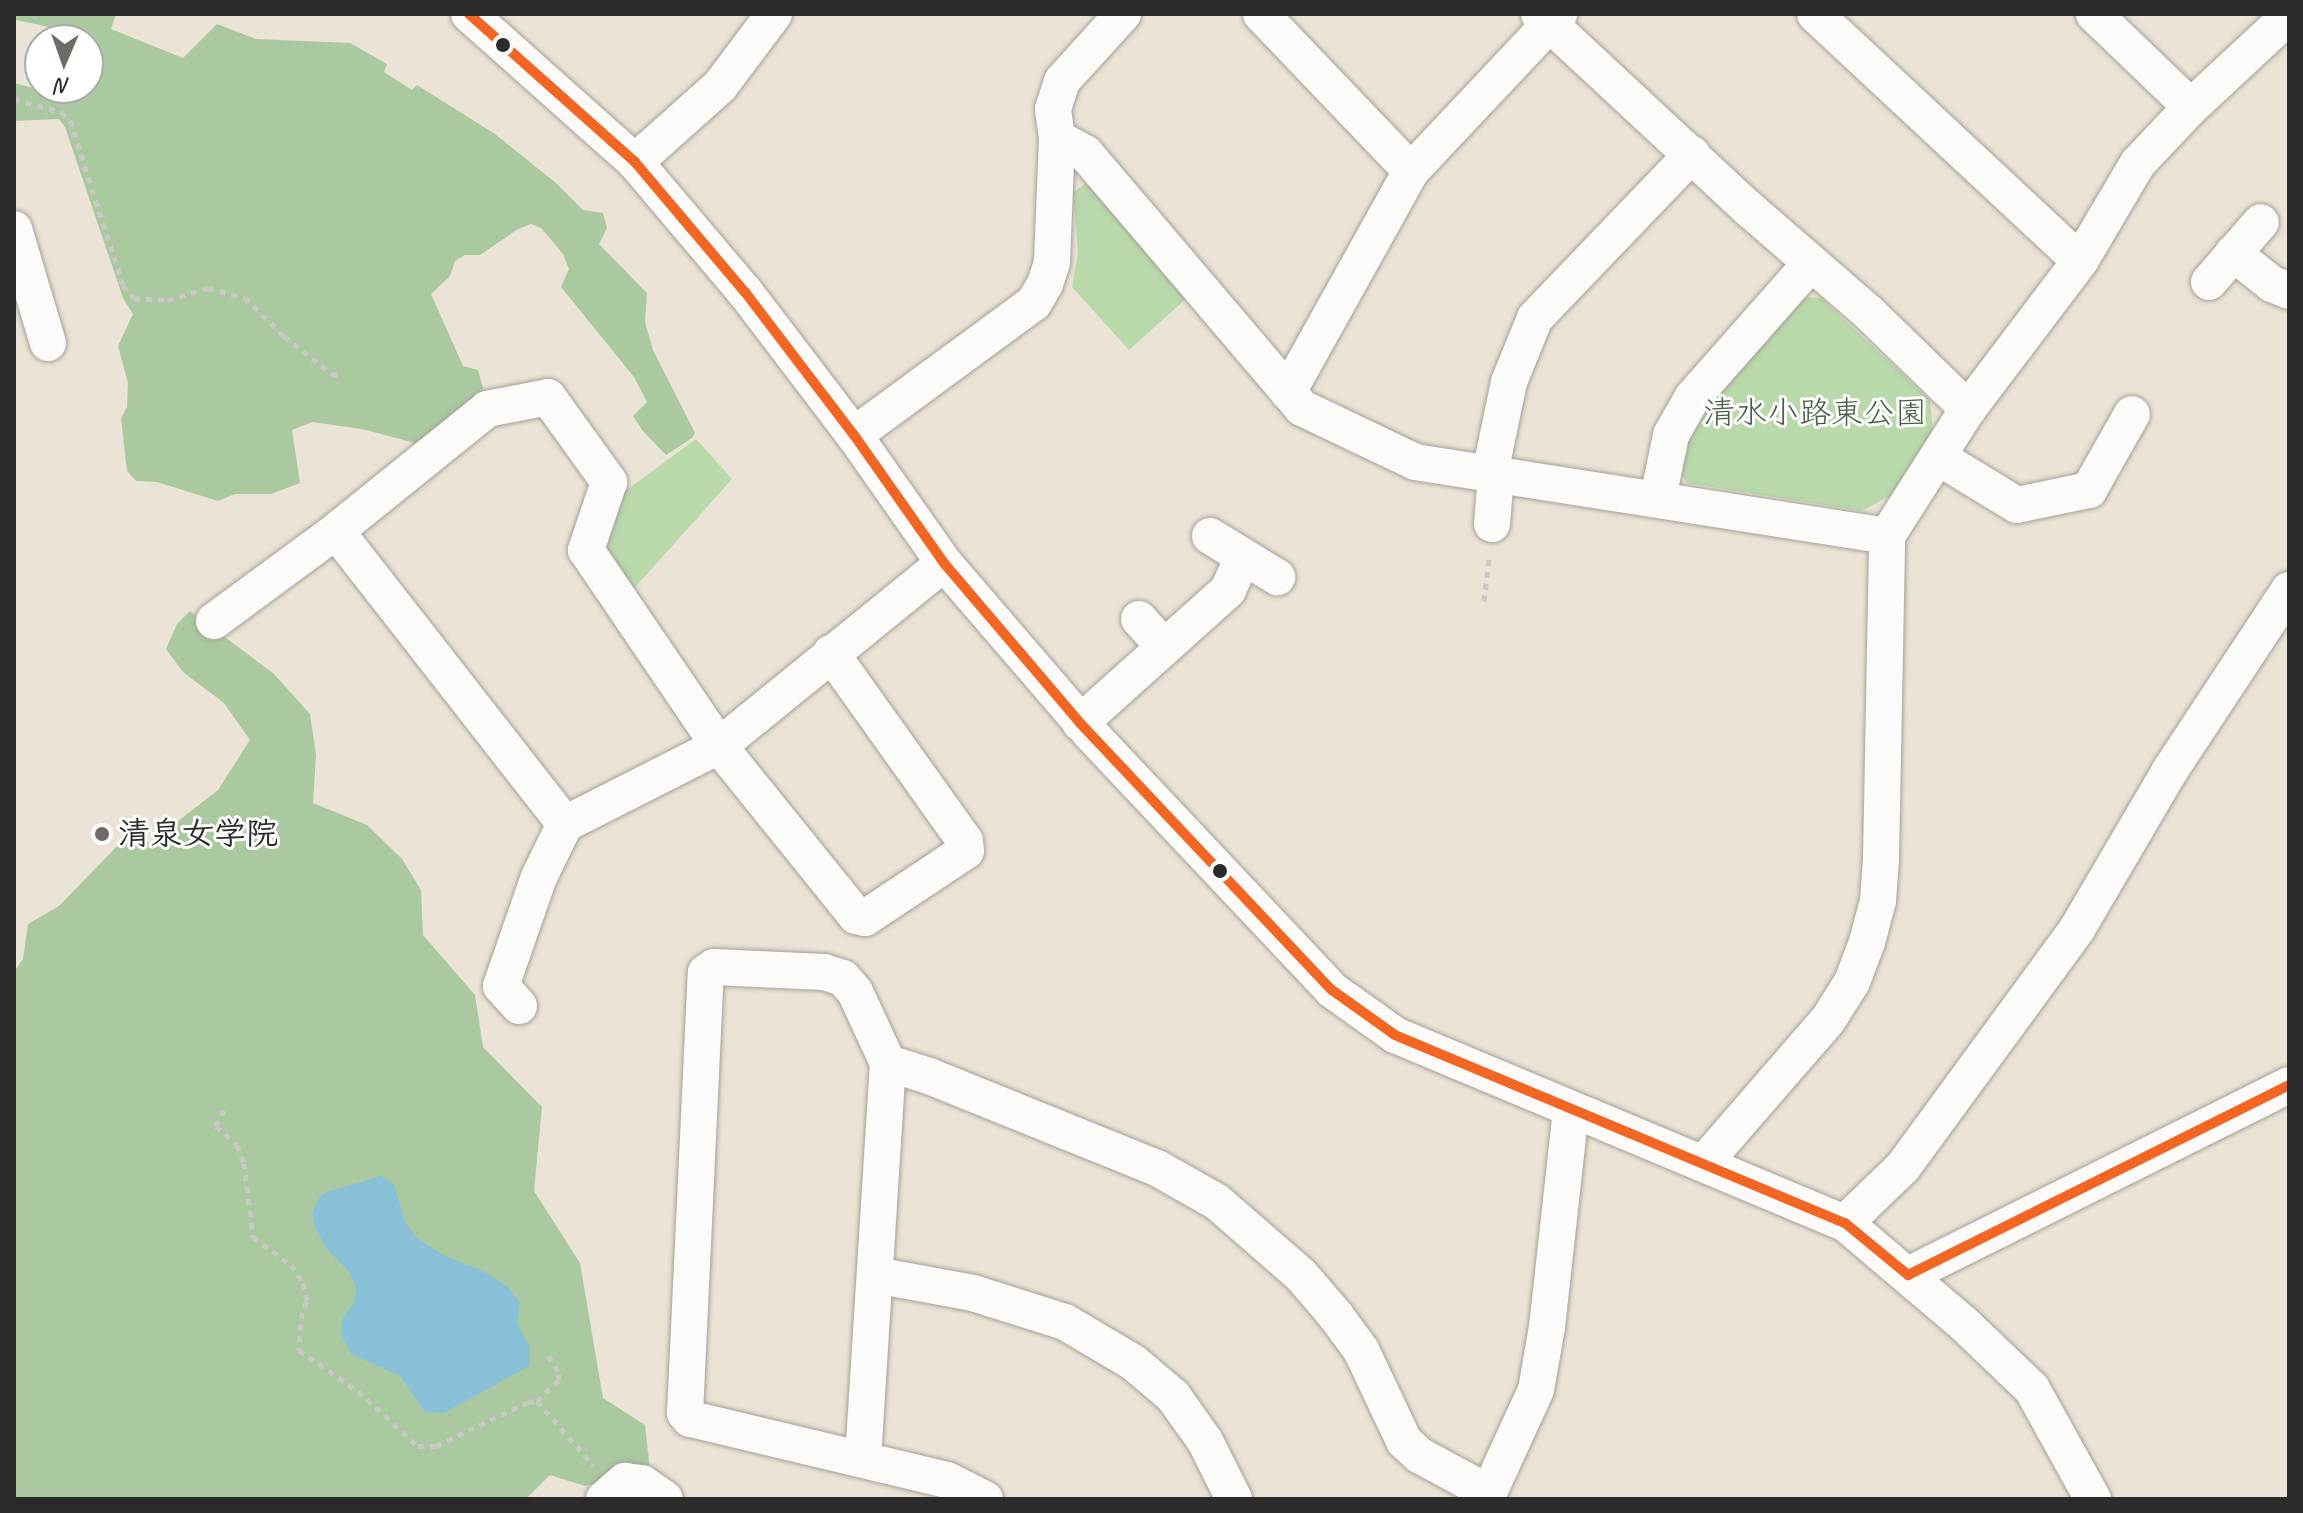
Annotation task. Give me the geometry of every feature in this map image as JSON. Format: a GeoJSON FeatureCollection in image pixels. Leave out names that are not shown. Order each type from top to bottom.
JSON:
{"type":"FeatureCollection","features":[{"type":"Feature","properties":{"kind":"street"},"geometry":{"type":"LineString","coordinates":[[469,14],[635,162],[745,292],[854,435],[944,563],[1080,723],[1332,990],[1395,1035],[1845,1223],[1908,1275],[2032,1389],[2093,1499]]}},
{"type":"Feature","properties":{"kind":"street"},"geometry":{"type":"LineString","coordinates":[[635,162],[720,86],[774,14]]}},
{"type":"Feature","properties":{"kind":"street"},"geometry":{"type":"LineString","coordinates":[[854,435],[1034,303],[1045,284],[1052,262],[1057,138],[1053,109],[1062,81],[1123,14]]}},
{"type":"Feature","properties":{"kind":"street"},"geometry":{"type":"LineString","coordinates":[[1261,14],[1411,171]]}},
{"type":"Feature","properties":{"kind":"street"},"geometry":{"type":"LineString","coordinates":[[1815,14],[2080,261]]}},
{"type":"Feature","properties":{"kind":"street"},"geometry":{"type":"LineString","coordinates":[[2094,14],[2191,107]]}},
{"type":"Feature","properties":{"kind":"street"},"geometry":{"type":"LineString","coordinates":[[1704,1163],[1828,1020],[1852,982],[1867,942],[1878,901],[1881,859],[1887,536],[1968,409],[2080,261],[2138,163],[2191,107],[2289,16]]}},
{"type":"Feature","properties":{"kind":"street"},"geometry":{"type":"LineString","coordinates":[[1288,392],[1411,171],[1549,17],[1810,264],[1869,313],[1968,409]]}},
{"type":"Feature","properties":{"kind":"street"},"geometry":{"type":"LineString","coordinates":[[1057,138],[1085,153],[1302,408],[1415,462],[1887,536]]}},
{"type":"Feature","properties":{"kind":"street"},"geometry":{"type":"LineString","coordinates":[[1492,524],[1493,474],[1509,382],[1535,318],[1692,154]]}},
{"type":"Feature","properties":{"kind":"street"},"geometry":{"type":"LineString","coordinates":[[2209,282],[2261,222]]}},
{"type":"Feature","properties":{"kind":"street"},"geometry":{"type":"LineString","coordinates":[[14,229],[26,313],[48,343]]}},
{"type":"Feature","properties":{"kind":"street"},"geometry":{"type":"LineString","coordinates":[[2233,253],[2272,284],[2289,291]]}},
{"type":"Feature","properties":{"kind":"street"},"geometry":{"type":"LineString","coordinates":[[1658,498],[1671,435],[1692,398],[1810,264]]}},
{"type":"Feature","properties":{"kind":"street"},"geometry":{"type":"LineString","coordinates":[[214,621],[336,531],[487,409],[548,397],[609,482],[586,550],[719,746],[856,916],[865,918],[966,851],[965,841],[831,653]]}},
{"type":"Feature","properties":{"kind":"street"},"geometry":{"type":"LineString","coordinates":[[1938,457],[2017,505],[2102,499],[2132,414]]}},
{"type":"Feature","properties":{"kind":"street"},"geometry":{"type":"LineString","coordinates":[[336,531],[565,824]]}},
{"type":"Feature","properties":{"kind":"street"},"geometry":{"type":"LineString","coordinates":[[1210,536],[1277,577]]}},
{"type":"Feature","properties":{"kind":"street"},"geometry":{"type":"LineString","coordinates":[[1080,723],[1228,590],[1243,556]]}},
{"type":"Feature","properties":{"kind":"street"},"geometry":{"type":"LineString","coordinates":[[519,1006],[501,986],[539,877],[565,824],[719,746],[944,563]]}},
{"type":"Feature","properties":{"kind":"street"},"geometry":{"type":"LineString","coordinates":[[1845,1223],[1903,1167],[2077,929],[2169,772],[2284,609]]}},
{"type":"Feature","properties":{"kind":"street"},"geometry":{"type":"LineString","coordinates":[[1139,619],[1164,647]]}},
{"type":"Feature","properties":{"kind":"street"},"geometry":{"type":"LineString","coordinates":[[863,1459],[888,1063],[855,992],[843,978],[824,972],[714,967],[706,973],[685,1413],[690,1419],[947,1480],[985,1499]]}},
{"type":"Feature","properties":{"kind":"street"},"geometry":{"type":"LineString","coordinates":[[888,1063],[929,1076],[1131,1157],[1217,1202],[1301,1275],[1336,1316],[1361,1350],[1404,1441],[1419,1455],[1487,1496],[1536,1390],[1547,1327],[1571,1110]]}},
{"type":"Feature","properties":{"kind":"street"},"geometry":{"type":"LineString","coordinates":[[1908,1275],[2289,1085]]}},
{"type":"Feature","properties":{"kind":"street"},"geometry":{"type":"LineString","coordinates":[[875,1275],[973,1293],[1065,1322],[1134,1363],[1173,1396],[1205,1441],[1234,1499]]}},
{"type":"Feature","properties":{"kind":"street"},"geometry":{"type":"LineString","coordinates":[[615,1490],[642,1483],[665,1499]]}},
{"type":"Feature","properties":{"kind":"path"},"geometry":{"type":"LineString","coordinates":[[14,99],[61,112],[70,120],[123,285],[134,298],[168,300],[208,288],[245,298],[284,336],[332,374],[341,375]]}},
{"type":"Feature","properties":{"kind":"path"},"geometry":{"type":"LineString","coordinates":[[1484,601],[1492,524]]}},
{"type":"Feature","properties":{"kind":"path"},"geometry":{"type":"LineString","coordinates":[[224,1110],[216,1126],[237,1145],[244,1163],[253,1237],[291,1265],[303,1283],[307,1301],[302,1312],[299,1350],[358,1391],[418,1446],[436,1446],[528,1402],[537,1401],[559,1380],[558,1371],[548,1355]]}},
{"type":"Feature","properties":{"kind":"path"},"geometry":{"type":"LineString","coordinates":[[537,1401],[595,1467],[608,1463],[615,1490]]}},
{"type":"Feature","properties":{"kind":"green space"},"geometry":{"type":"Polygon","coordinates":[[[14,14],[116,14],[111,29],[183,58],[217,24],[256,39],[350,43],[387,64],[384,72],[412,90],[417,85],[495,134],[556,183],[583,210],[603,213],[607,228],[599,244],[647,293],[645,322],[653,350],[695,433],[692,438],[666,455],[643,431],[633,416],[647,402],[634,377],[561,287],[569,269],[563,254],[541,228],[531,224],[518,229],[480,255],[465,255],[455,261],[450,276],[431,294],[463,366],[478,370],[483,388],[479,396],[419,444],[362,429],[312,422],[292,430],[300,483],[271,494],[235,494],[218,501],[157,482],[136,481],[127,471],[121,418],[127,407],[128,383],[118,346],[133,314],[123,298],[65,127],[59,119],[14,121],[14,83],[24,86],[24,104],[104,104],[104,24],[35,24],[16,20],[14,14]]]}},
{"type":"Feature","properties":{"kind":"green space"},"geometry":{"type":"Polygon","coordinates":[[[1086,183],[1188,297],[1129,350],[1072,287],[1078,253],[1073,193],[1086,183]]]}},
{"type":"Feature","properties":{"kind":"green space","name":"清水小路東公園"},"geometry":{"type":"Polygon","coordinates":[[[1800,297],[1821,298],[1930,400],[1933,433],[1892,495],[1862,511],[1687,483],[1675,464],[1683,436],[1800,297]]]}},
{"type":"Feature","properties":{"kind":"green space"},"geometry":{"type":"Polygon","coordinates":[[[696,439],[732,479],[631,592],[604,547],[624,492],[696,439]]]}},
{"type":"Feature","properties":{"kind":"green space"},"geometry":{"type":"Polygon","coordinates":[[[190,611],[274,674],[310,714],[316,755],[313,803],[367,825],[402,859],[421,890],[423,935],[475,995],[483,1047],[542,1107],[534,1191],[580,1263],[603,1398],[645,1425],[650,1470],[585,1486],[550,1475],[526,1499],[14,1499],[14,972],[23,959],[28,924],[59,906],[129,834],[150,843],[218,790],[250,740],[224,703],[183,672],[166,649],[177,624],[190,611]]]}},
{"type":"Feature","properties":{"kind":"water"},"geometry":{"type":"Polygon","coordinates":[[[381,1176],[394,1184],[405,1222],[416,1237],[443,1255],[483,1271],[507,1286],[520,1302],[517,1323],[530,1347],[529,1366],[444,1413],[425,1412],[400,1376],[351,1354],[341,1334],[342,1319],[354,1303],[356,1287],[349,1272],[326,1248],[315,1227],[312,1213],[320,1196],[327,1192],[381,1176]]]}},
{"type":"Feature","properties":{"kind":"transit line"},"geometry":{"type":"LineString","coordinates":[[469,14],[635,162],[745,292],[854,435],[944,563],[1080,723],[1332,990],[1395,1035],[1845,1223],[1908,1275],[2289,1085]]}},
{"type":"Feature","properties":{"kind":"place","name":"清泉女学院"},"geometry":{"type":"Point","coordinates":[102,834]}}]}
